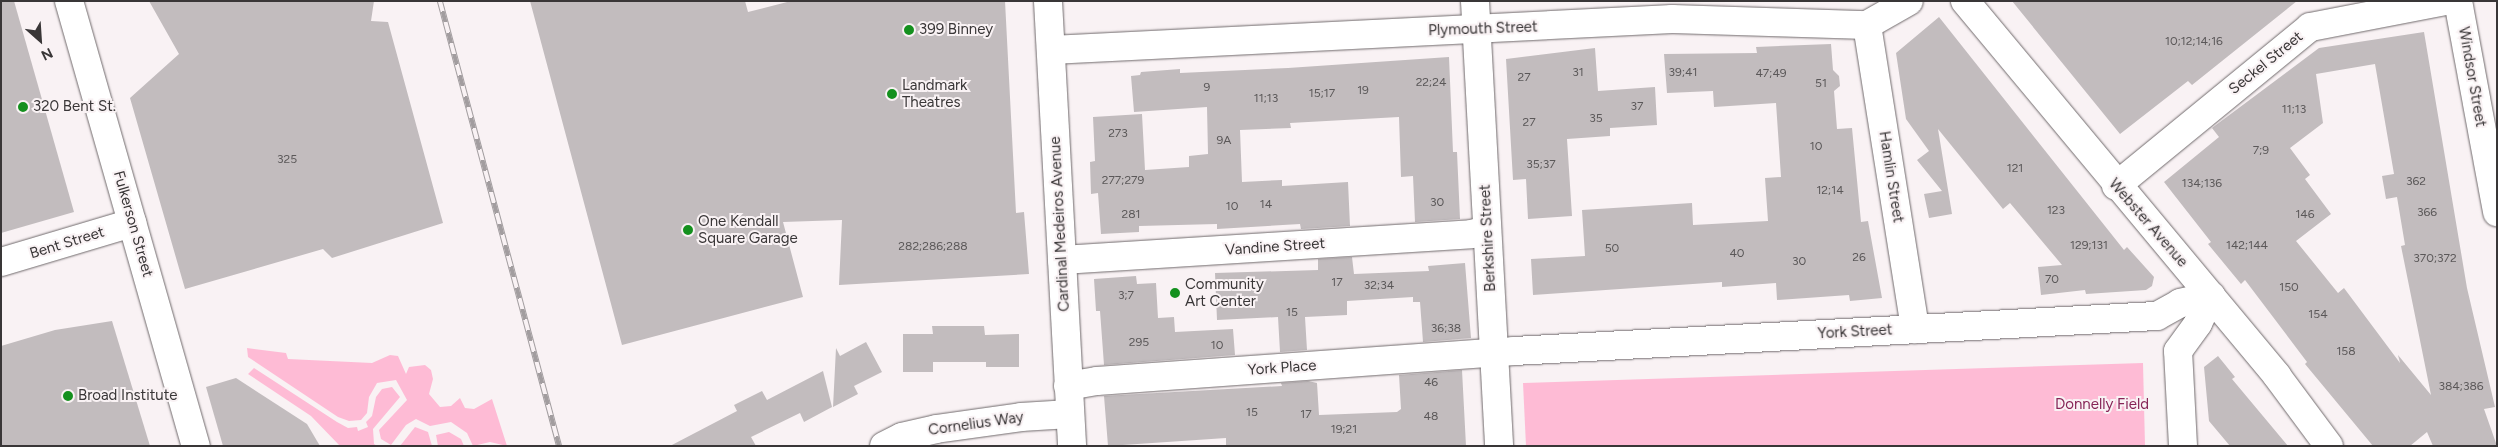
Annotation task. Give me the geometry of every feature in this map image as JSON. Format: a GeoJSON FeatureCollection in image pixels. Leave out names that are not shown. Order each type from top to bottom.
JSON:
{"type":"FeatureCollection","features":[{"type":"Feature","properties":{"kind":"street","name":"Fulkerson Street"},"geometry":{"type":"LineString","coordinates":[[69,1],[196,446]]}},
{"type":"Feature","properties":{"kind":"street","name":"Cardinal Medeiros Avenue"},"geometry":{"type":"LineString","coordinates":[[1048,1],[1072,446]]}},
{"type":"Feature","properties":{"kind":"street","name":"Berkshire Street"},"geometry":{"type":"LineString","coordinates":[[1475,1],[1499,446]]}},
{"type":"Feature","properties":{"kind":"street"},"geometry":{"type":"LineString","coordinates":[[1867,25],[1909,1]]}},
{"type":"Feature","properties":{"kind":"street","name":"Webster Avenue"},"geometry":{"type":"LineString","coordinates":[[1965,1],[2116,186],[2277,376],[2329,446]]}},
{"type":"Feature","properties":{"kind":"street","name":"Seckel Street"},"geometry":{"type":"LineString","coordinates":[[2116,186],[2310,27],[2445,1]]}},
{"type":"Feature","properties":{"kind":"street","name":"Windsor Street"},"geometry":{"type":"LineString","coordinates":[[2458,1],[2497,212]]}},
{"type":"Feature","properties":{"kind":"street","name":"Plymouth Street"},"geometry":{"type":"LineString","coordinates":[[1051,50],[1476,30],[1672,18],[1867,25]]}},
{"type":"Feature","properties":{"kind":"street","name":"Hamlin Street"},"geometry":{"type":"LineString","coordinates":[[1867,25],[1915,329]]}},
{"type":"Feature","properties":{"kind":"street","name":"Bent Street"},"geometry":{"type":"LineString","coordinates":[[1,262],[132,223]]}},
{"type":"Feature","properties":{"kind":"street","name":"Vandine Street"},"geometry":{"type":"LineString","coordinates":[[1062,260],[1471,234],[1488,230]]}},
{"type":"Feature","properties":{"kind":"street"},"geometry":{"type":"LineString","coordinates":[[2183,446],[2178,351],[2198,323],[2210,296]]}},
{"type":"Feature","properties":{"kind":"street","name":"York Street"},"geometry":{"type":"LineString","coordinates":[[1495,352],[2157,316],[2180,302],[2210,296]]}},
{"type":"Feature","properties":{"kind":"street","name":"York Place"},"geometry":{"type":"LineString","coordinates":[[1068,386],[1097,381],[1495,352]]}},
{"type":"Feature","properties":{"kind":"street","name":"Cornelius Way"},"geometry":{"type":"LineString","coordinates":[[884,446],[902,436],[936,429],[1022,417],[1070,414]]}},
{"type":"Feature","properties":{"kind":"green space"},"geometry":{"type":"Polygon","coordinates":[[[247,348],[286,353],[288,359],[372,363],[390,355],[398,356],[406,374],[409,367],[425,365],[431,370],[433,379],[429,394],[440,407],[451,406],[460,398],[465,408],[474,409],[492,399],[507,446],[490,442],[473,446],[467,433],[451,422],[430,426],[416,419],[406,425],[391,445],[381,439],[379,430],[407,400],[396,380],[377,383],[369,397],[367,413],[361,420],[349,421],[338,417],[248,357],[247,348]]]}},
{"type":"Feature","properties":{"kind":"green space","name":"Donnelly Field"},"geometry":{"type":"Polygon","coordinates":[[[2143,363],[2145,446],[1526,446],[1523,383],[2143,363]]]}},
{"type":"Feature","properties":{"kind":"green space"},"geometry":{"type":"Polygon","coordinates":[[[254,368],[337,422],[348,428],[357,427],[358,431],[368,427],[366,422],[372,416],[376,397],[382,389],[392,387],[400,397],[373,429],[374,444],[377,446],[340,446],[311,416],[248,374],[254,368]]]}},
{"type":"Feature","properties":{"kind":"green space"},"geometry":{"type":"Polygon","coordinates":[[[415,427],[428,432],[432,446],[400,446],[415,427]]]}},
{"type":"Feature","properties":{"kind":"green space"},"geometry":{"type":"Polygon","coordinates":[[[449,432],[461,439],[464,446],[438,446],[436,435],[449,432]]]}},
{"type":"Feature","properties":{"kind":"building","name":"320 Bent St."},"geometry":{"type":"Polygon","coordinates":[[[1,1],[14,1],[74,212],[1,233],[1,1]]]}},
{"type":"Feature","properties":{"kind":"building"},"geometry":{"type":"Polygon","coordinates":[[[149,1],[374,1],[371,21],[388,22],[443,223],[332,258],[323,249],[185,289],[130,98],[179,54],[149,1]]]}},
{"type":"Feature","properties":{"kind":"building"},"geometry":{"type":"Polygon","coordinates":[[[530,1],[745,1],[748,12],[791,1],[1005,1],[1016,213],[1024,212],[1029,274],[839,285],[842,220],[783,222],[803,297],[622,345],[530,1]]]}},
{"type":"Feature","properties":{"kind":"building"},"geometry":{"type":"Polygon","coordinates":[[[2012,1],[2297,1],[2192,85],[2188,81],[2120,134],[2012,1]]]}},
{"type":"Feature","properties":{"kind":"building"},"geometry":{"type":"Polygon","coordinates":[[[1939,17],[2124,250],[2127,247],[2154,277],[2152,286],[2146,290],[2086,294],[2085,290],[2041,295],[2038,267],[2062,265],[2010,203],[2003,209],[1938,129],[1952,214],[1929,218],[1924,194],[1942,191],[1917,160],[1929,151],[1906,119],[1896,53],[1939,17]]]}},
{"type":"Feature","properties":{"kind":"building"},"geometry":{"type":"Polygon","coordinates":[[[2424,32],[2467,288],[2495,407],[2484,409],[2497,446],[2433,446],[2427,432],[2410,446],[2373,446],[2305,364],[2307,362],[2245,280],[2241,284],[2208,244],[2211,242],[2164,182],[2219,137],[2212,128],[2319,48],[2424,32]],[[2375,64],[2316,74],[2323,123],[2290,148],[2310,175],[2305,179],[2331,214],[2296,241],[2338,293],[2344,288],[2400,363],[2398,355],[2431,395],[2401,246],[2405,245],[2397,197],[2386,199],[2382,176],[2394,174],[2375,64]]]}},
{"type":"Feature","properties":{"kind":"building"},"geometry":{"type":"Polygon","coordinates":[[[1831,44],[1833,70],[1839,76],[1840,86],[1834,91],[1837,129],[1852,128],[1861,222],[1868,221],[1882,298],[1850,301],[1849,295],[1777,300],[1776,283],[1722,287],[1722,282],[1533,295],[1531,259],[1585,256],[1582,210],[1692,203],[1693,225],[1768,221],[1765,178],[1781,177],[1776,103],[1714,107],[1713,91],[1667,93],[1664,54],[1757,53],[1756,47],[1831,44]]]}},
{"type":"Feature","properties":{"kind":"building"},"geometry":{"type":"Polygon","coordinates":[[[1595,48],[1598,91],[1655,87],[1657,125],[1610,128],[1610,136],[1567,139],[1572,216],[1528,219],[1526,179],[1513,180],[1506,59],[1595,48]]]}},
{"type":"Feature","properties":{"kind":"building"},"geometry":{"type":"Polygon","coordinates":[[[1449,57],[1453,152],[1457,152],[1460,219],[1415,222],[1413,176],[1401,177],[1399,117],[1290,123],[1291,128],[1240,130],[1242,182],[1282,180],[1282,186],[1348,182],[1350,226],[1301,229],[1300,224],[1217,229],[1217,224],[1139,226],[1139,232],[1101,234],[1098,193],[1091,194],[1090,162],[1095,161],[1093,117],[1142,114],[1145,170],[1189,167],[1189,156],[1208,154],[1207,107],[1134,112],[1131,76],[1140,75],[1141,72],[1180,69],[1180,73],[1449,57]]]}},
{"type":"Feature","properties":{"kind":"building"},"geometry":{"type":"Polygon","coordinates":[[[1352,257],[1354,274],[1429,271],[1428,266],[1465,263],[1471,338],[1423,342],[1420,302],[1413,302],[1413,297],[1347,301],[1347,315],[1305,317],[1307,350],[1280,352],[1278,317],[1217,320],[1215,273],[1318,270],[1318,259],[1352,257]]]}},
{"type":"Feature","properties":{"kind":"building"},"geometry":{"type":"Polygon","coordinates":[[[1136,276],[1137,284],[1156,283],[1158,318],[1174,317],[1175,332],[1233,329],[1235,355],[1104,365],[1100,311],[1096,311],[1094,279],[1136,276]]]}},
{"type":"Feature","properties":{"kind":"building","name":"Broad Institute"},"geometry":{"type":"Polygon","coordinates":[[[112,321],[150,446],[1,446],[1,346],[55,330],[112,321]]]}},
{"type":"Feature","properties":{"kind":"building"},"geometry":{"type":"Polygon","coordinates":[[[932,326],[984,326],[985,335],[1019,334],[1019,367],[986,367],[986,362],[933,362],[933,372],[903,372],[903,334],[933,334],[932,326]]]}},
{"type":"Feature","properties":{"kind":"building"},"geometry":{"type":"Polygon","coordinates":[[[866,342],[882,372],[854,386],[858,394],[833,407],[836,348],[840,356],[866,342]]]}},
{"type":"Feature","properties":{"kind":"building"},"geometry":{"type":"Polygon","coordinates":[[[2218,356],[2235,377],[2232,379],[2288,446],[2230,446],[2209,421],[2204,367],[2218,356]]]}},
{"type":"Feature","properties":{"kind":"building"},"geometry":{"type":"Polygon","coordinates":[[[1462,370],[1466,446],[1226,446],[1226,438],[1108,446],[1104,396],[1282,386],[1281,383],[1308,381],[1317,383],[1319,415],[1397,412],[1401,409],[1399,375],[1462,370]]]}},
{"type":"Feature","properties":{"kind":"building"},"geometry":{"type":"Polygon","coordinates":[[[823,371],[832,407],[804,422],[800,413],[751,437],[756,446],[670,446],[737,411],[734,405],[762,391],[767,400],[823,371]]]}},
{"type":"Feature","properties":{"kind":"building"},"geometry":{"type":"Polygon","coordinates":[[[236,378],[307,424],[320,446],[223,446],[206,387],[236,378]]]}},
{"type":"Feature","properties":{"kind":"railway"},"geometry":{"type":"LineString","coordinates":[[440,1],[559,446]]}},
{"type":"Feature","properties":{"kind":"place","name":"399 Binney"},"geometry":{"type":"Point","coordinates":[909,30]}},
{"type":"Feature","properties":{"kind":"place","name":"Landmark Theatres"},"geometry":{"type":"Point","coordinates":[892,94]}},
{"type":"Feature","properties":{"kind":"place","name":"320 Bent St."},"geometry":{"type":"Point","coordinates":[23,107]}},
{"type":"Feature","properties":{"kind":"place","name":"One Kendall Square Garage"},"geometry":{"type":"Point","coordinates":[688,230]}},
{"type":"Feature","properties":{"kind":"place","name":"Community Art Center"},"geometry":{"type":"Point","coordinates":[1175,293]}},
{"type":"Feature","properties":{"kind":"place","name":"Broad Institute"},"geometry":{"type":"Point","coordinates":[68,396]}}]}
